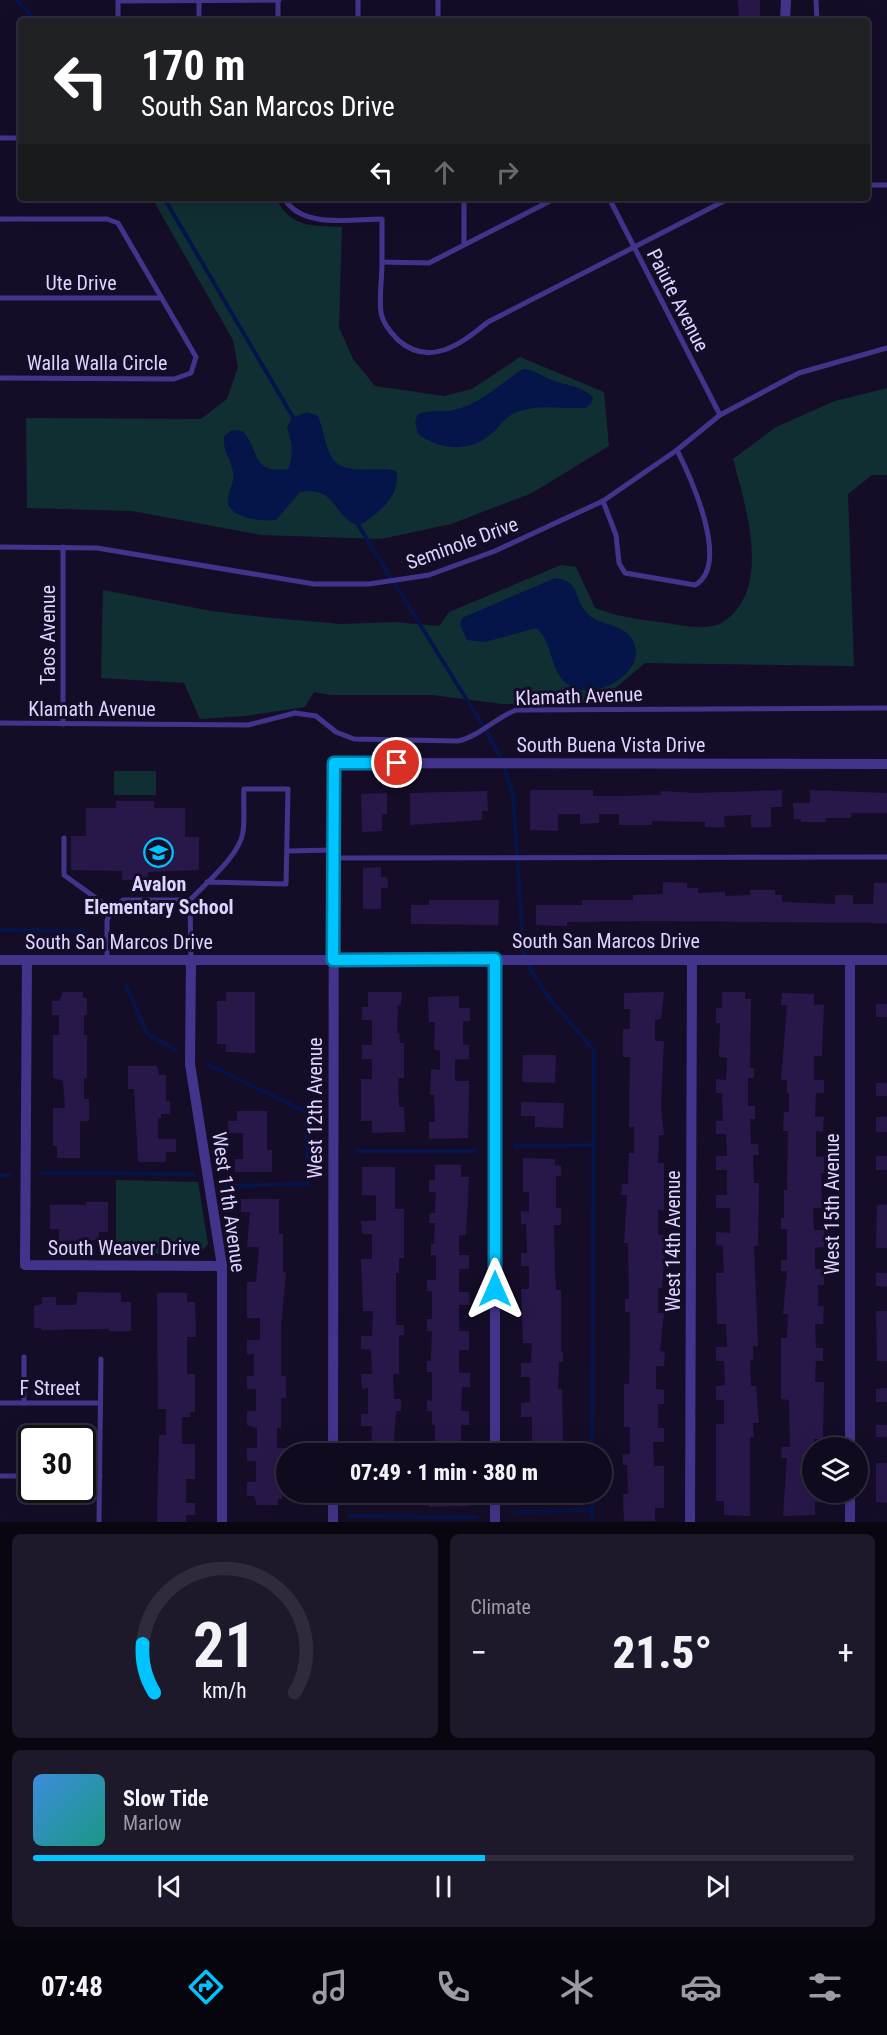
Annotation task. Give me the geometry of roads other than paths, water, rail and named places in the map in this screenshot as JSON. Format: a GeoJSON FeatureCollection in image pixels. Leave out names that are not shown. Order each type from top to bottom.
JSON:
{"type":"FeatureCollection","features":[{"type":"Feature","properties":{"kind":"street"},"geometry":{"type":"LineString","coordinates":[[785,18],[786,0]]}},
{"type":"Feature","properties":{"kind":"street","name":"South Buena Vista Drive"},"geometry":{"type":"LineString","coordinates":[[334,763],[887,764]]}},
{"type":"Feature","properties":{"kind":"street","name":"West 12th Avenue"},"geometry":{"type":"LineString","coordinates":[[333,1443],[334,763]]}},
{"type":"Feature","properties":{"kind":"street"},"geometry":{"type":"LineString","coordinates":[[495,959],[495,1443]]}},
{"type":"Feature","properties":{"kind":"street","name":"South San Marcos Drive"},"geometry":{"type":"LineString","coordinates":[[0,960],[887,960]]}},
{"type":"Feature","properties":{"kind":"street","name":"South Weaver Drive"},"geometry":{"type":"LineString","coordinates":[[27,960],[26,1265],[222,1266]]}},
{"type":"Feature","properties":{"kind":"street","name":"West 11th Avenue"},"geometry":{"type":"LineString","coordinates":[[191,960],[190,1064],[222,1266],[222,1522]]}},
{"type":"Feature","properties":{"kind":"street","name":"West 14th Avenue"},"geometry":{"type":"LineString","coordinates":[[690,1522],[692,960]]}},
{"type":"Feature","properties":{"kind":"street","name":"West 15th Avenue"},"geometry":{"type":"LineString","coordinates":[[850,960],[850,1437]]}},
{"type":"Feature","properties":{"kind":"street"},"geometry":{"type":"LineString","coordinates":[[333,1503],[333,1522]]}},
{"type":"Feature","properties":{"kind":"street"},"geometry":{"type":"LineString","coordinates":[[495,1503],[495,1522]]}},
{"type":"Feature","properties":{"kind":"street"},"geometry":{"type":"LineString","coordinates":[[850,1503],[850,1522]]}},
{"type":"Feature","properties":{"kind":"lane"},"geometry":{"type":"LineString","coordinates":[[118,18],[118,1],[278,0],[278,18]]}},
{"type":"Feature","properties":{"kind":"lane"},"geometry":{"type":"LineString","coordinates":[[358,0],[358,18]]}},
{"type":"Feature","properties":{"kind":"lane"},"geometry":{"type":"LineString","coordinates":[[438,0],[438,18]]}},
{"type":"Feature","properties":{"kind":"lane"},"geometry":{"type":"LineString","coordinates":[[816,0],[817,18]]}},
{"type":"Feature","properties":{"kind":"lane"},"geometry":{"type":"LineString","coordinates":[[199,18],[200,2]]}},
{"type":"Feature","properties":{"kind":"lane"},"geometry":{"type":"LineString","coordinates":[[0,138],[18,138]]}},
{"type":"Feature","properties":{"kind":"lane"},"geometry":{"type":"LineString","coordinates":[[870,185],[887,185]]}},
{"type":"Feature","properties":{"kind":"lane"},"geometry":{"type":"LineString","coordinates":[[286,201],[290,210],[312,219],[382,219],[381,314],[390,332],[406,347],[424,353],[444,352],[461,344],[488,322],[724,201]]}},
{"type":"Feature","properties":{"kind":"lane"},"geometry":{"type":"LineString","coordinates":[[464,201],[464,243]]}},
{"type":"Feature","properties":{"kind":"lane"},"geometry":{"type":"LineString","coordinates":[[382,262],[429,263],[464,243],[550,201]]}},
{"type":"Feature","properties":{"kind":"lane","name":"Paiute Avenue"},"geometry":{"type":"LineString","coordinates":[[611,201],[720,415]]}},
{"type":"Feature","properties":{"kind":"lane","name":"Walla Walla Circle"},"geometry":{"type":"LineString","coordinates":[[0,219],[107,219],[118,223],[196,357],[191,373],[174,378],[0,378]]}},
{"type":"Feature","properties":{"kind":"lane","name":"Ute Drive"},"geometry":{"type":"LineString","coordinates":[[0,298],[161,298]]}},
{"type":"Feature","properties":{"kind":"lane","name":"Seminole Drive"},"geometry":{"type":"LineString","coordinates":[[0,547],[97,548],[314,584],[380,583],[429,575],[495,551],[603,501],[677,450],[720,415],[799,373],[887,348]]}},
{"type":"Feature","properties":{"kind":"lane"},"geometry":{"type":"LineString","coordinates":[[603,501],[616,535],[619,563],[625,573],[695,585],[705,579],[709,569],[702,507],[677,450]]}},
{"type":"Feature","properties":{"kind":"lane","name":"Taos Avenue"},"geometry":{"type":"LineString","coordinates":[[63,547],[63,724]]}},
{"type":"Feature","properties":{"kind":"lane","name":"Klamath Avenue"},"geometry":{"type":"LineString","coordinates":[[0,723],[248,725],[295,713],[316,716],[336,732],[354,739],[458,741],[516,710],[887,708]]}},
{"type":"Feature","properties":{"kind":"lane"},"geometry":{"type":"LineString","coordinates":[[191,960],[190,900],[207,882],[229,859],[243,835],[244,789],[288,789],[286,884],[207,882]]}},
{"type":"Feature","properties":{"kind":"lane"},"geometry":{"type":"LineString","coordinates":[[64,838],[64,876],[111,909]]}},
{"type":"Feature","properties":{"kind":"lane"},"geometry":{"type":"LineString","coordinates":[[287,850],[333,854],[887,857]]}},
{"type":"Feature","properties":{"kind":"lane"},"geometry":{"type":"LineString","coordinates":[[107,960],[107,921],[111,909],[123,900],[190,900]]}},
{"type":"Feature","properties":{"kind":"lane"},"geometry":{"type":"LineString","coordinates":[[24,1358],[24,1403]]}},
{"type":"Feature","properties":{"kind":"lane"},"geometry":{"type":"LineString","coordinates":[[99,1522],[101,1359]]}},
{"type":"Feature","properties":{"kind":"lane","name":"F Street"},"geometry":{"type":"LineString","coordinates":[[0,1403],[100,1403]]}},
{"type":"Feature","properties":{"kind":"lane"},"geometry":{"type":"LineString","coordinates":[[0,1476],[18,1476]]}},
{"type":"Feature","properties":{"kind":"waterway"},"geometry":{"type":"LineString","coordinates":[[17,0],[34,18]]}},
{"type":"Feature","properties":{"kind":"waterway"},"geometry":{"type":"LineString","coordinates":[[166,201],[294,419]]}},
{"type":"Feature","properties":{"kind":"waterway"},"geometry":{"type":"LineString","coordinates":[[357,523],[488,734],[503,763],[513,795],[524,959],[548,997],[594,1050],[592,1443]]}},
{"type":"Feature","properties":{"kind":"waterway"},"geometry":{"type":"LineString","coordinates":[[0,930],[83,931],[94,940]]}},
{"type":"Feature","properties":{"kind":"waterway"},"geometry":{"type":"LineString","coordinates":[[126,985],[147,1034],[176,1050]]}},
{"type":"Feature","properties":{"kind":"waterway"},"geometry":{"type":"LineString","coordinates":[[207,1064],[306,1112],[308,1184],[226,1186]]}},
{"type":"Feature","properties":{"kind":"waterway"},"geometry":{"type":"LineString","coordinates":[[515,1146],[594,1145]]}},
{"type":"Feature","properties":{"kind":"waterway"},"geometry":{"type":"LineString","coordinates":[[308,1149],[316,1149]]}},
{"type":"Feature","properties":{"kind":"waterway"},"geometry":{"type":"LineString","coordinates":[[357,1151],[475,1151]]}},
{"type":"Feature","properties":{"kind":"waterway"},"geometry":{"type":"LineString","coordinates":[[42,1173],[193,1174]]}},
{"type":"Feature","properties":{"kind":"waterway"},"geometry":{"type":"LineString","coordinates":[[0,1175],[10,1175]]}},
{"type":"Feature","properties":{"kind":"waterway"},"geometry":{"type":"LineString","coordinates":[[592,1503],[592,1522]]}},
{"type":"Feature","properties":{"kind":"waterway"},"geometry":{"type":"LineString","coordinates":[[516,1512],[592,1510]]}},
{"type":"Feature","properties":{"kind":"waterway"},"geometry":{"type":"LineString","coordinates":[[350,1516],[476,1517]]}},
{"type":"Feature","properties":{"kind":"place","name":"Avalon Elementary School"},"geometry":{"type":"Point","coordinates":[159,853]}}]}
